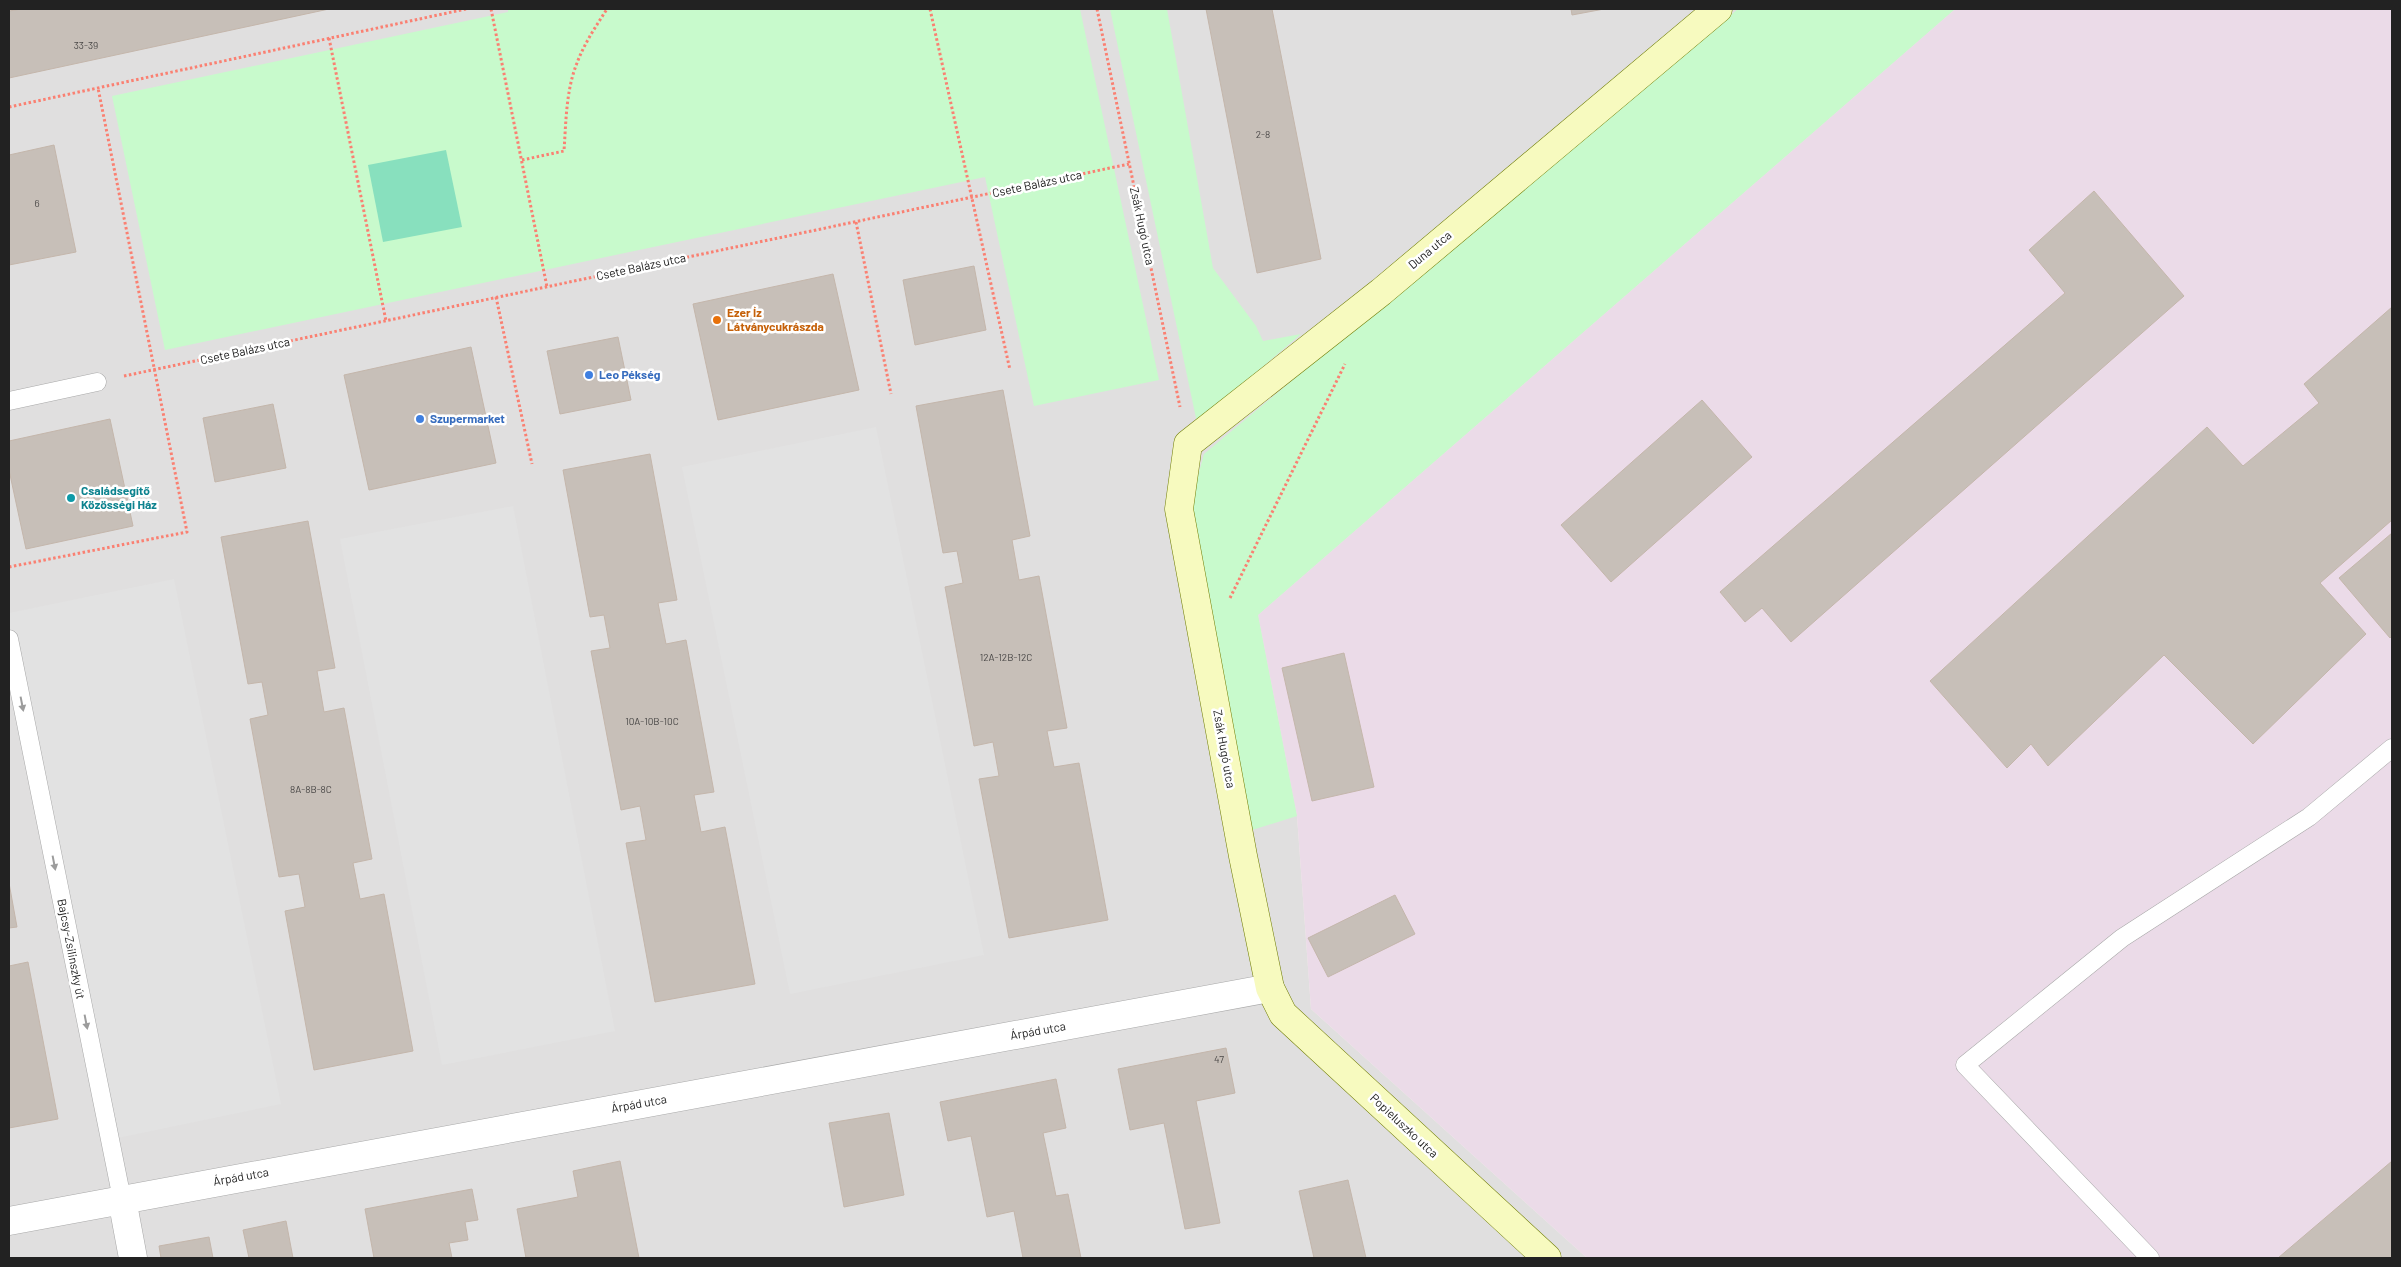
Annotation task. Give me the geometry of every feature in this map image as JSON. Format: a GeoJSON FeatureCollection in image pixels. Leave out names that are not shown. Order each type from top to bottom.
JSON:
{"type":"FeatureCollection","features":[{"type":"Feature","properties":{"kind":"street","name":"Duna utca"},"geometry":{"type":"LineString","coordinates":[[1188,444],[1381,292],[1718,9]]}},
{"type":"Feature","properties":{"kind":"street","name":"Zsák Hugó utca"},"geometry":{"type":"LineString","coordinates":[[1188,444],[1180,509],[1243,856],[1270,988]]}},
{"type":"Feature","properties":{"kind":"street","name":"Árpád utca"},"geometry":{"type":"LineString","coordinates":[[9,1221],[1270,988]]}},
{"type":"Feature","properties":{"kind":"street","name":"Popieluszko utca"},"geometry":{"type":"LineString","coordinates":[[1270,988],[1282,1014],[1547,1258]]}},
{"type":"Feature","properties":{"kind":"street","name":"Bajcsy-Zsilinszky út"},"geometry":{"type":"LineString","coordinates":[[122,1200],[133,1258]]}},
{"type":"Feature","properties":{"kind":"lane"},"geometry":{"type":"LineString","coordinates":[[9,401],[97,382]]}},
{"type":"Feature","properties":{"kind":"lane","name":"Bajcsy-Zsilinszky út"},"geometry":{"type":"LineString","coordinates":[[9,639],[122,1200]]}},
{"type":"Feature","properties":{"kind":"lane"},"geometry":{"type":"LineString","coordinates":[[2150,1258],[1965,1065],[2122,938],[2310,817],[2392,748]]}},
{"type":"Feature","properties":{"kind":"path"},"geometry":{"type":"LineString","coordinates":[[9,107],[466,9]]}},
{"type":"Feature","properties":{"kind":"path"},"geometry":{"type":"LineString","coordinates":[[491,9],[547,287]]}},
{"type":"Feature","properties":{"kind":"path"},"geometry":{"type":"LineString","coordinates":[[522,160],[564,151],[567,104],[576,63],[594,28],[607,9]]}},
{"type":"Feature","properties":{"kind":"path"},"geometry":{"type":"LineString","coordinates":[[930,9],[1010,370]]}},
{"type":"Feature","properties":{"kind":"path","name":"Zsák Hugó utca"},"geometry":{"type":"LineString","coordinates":[[1097,9],[1188,444]]}},
{"type":"Feature","properties":{"kind":"path"},"geometry":{"type":"LineString","coordinates":[[329,38],[386,321]]}},
{"type":"Feature","properties":{"kind":"path"},"geometry":{"type":"LineString","coordinates":[[9,567],[187,532],[98,88]]}},
{"type":"Feature","properties":{"kind":"path","name":"Csete Balázs utca"},"geometry":{"type":"LineString","coordinates":[[153,370],[1129,164]]}},
{"type":"Feature","properties":{"kind":"path"},"geometry":{"type":"LineString","coordinates":[[856,222],[891,394]]}},
{"type":"Feature","properties":{"kind":"path"},"geometry":{"type":"LineString","coordinates":[[496,297],[532,464]]}},
{"type":"Feature","properties":{"kind":"path"},"geometry":{"type":"LineString","coordinates":[[1227,604],[1346,363]]}},
{"type":"Feature","properties":{"kind":"shaded area"},"geometry":{"type":"Polygon","coordinates":[[[9,9],[1955,9],[1258,615],[1297,816],[1311,1009],[1587,1258],[9,1258],[9,9]]]}},
{"type":"Feature","properties":{"kind":"shaded area"},"geometry":{"type":"Polygon","coordinates":[[[1955,9],[2392,9],[2392,1258],[1587,1258],[1311,1009],[1297,816],[1258,615],[1955,9]]]}},
{"type":"Feature","properties":{"kind":"shaded area"},"geometry":{"type":"Polygon","coordinates":[[[876,427],[984,955],[790,994],[682,467],[876,427]]]}},
{"type":"Feature","properties":{"kind":"shaded area"},"geometry":{"type":"Polygon","coordinates":[[[513,506],[615,1031],[442,1065],[340,539],[513,506]]]}},
{"type":"Feature","properties":{"kind":"shaded area"},"geometry":{"type":"Polygon","coordinates":[[[174,579],[281,1104],[103,1141],[9,676],[9,613],[174,579]]]}},
{"type":"Feature","properties":{"kind":"green space"},"geometry":{"type":"Polygon","coordinates":[[[508,9],[1080,9],[1159,380],[1034,406],[985,177],[165,350],[112,96],[508,12],[508,9]]]}},
{"type":"Feature","properties":{"kind":"green space"},"geometry":{"type":"Polygon","coordinates":[[[1110,9],[1167,9],[1213,268],[1256,326],[1263,341],[1301,334],[1197,423],[1110,9]]]}},
{"type":"Feature","properties":{"kind":"green space"},"geometry":{"type":"Polygon","coordinates":[[[1738,9],[1955,9],[1258,615],[1297,816],[1249,831],[1191,501],[1204,454],[1738,9]]]}},
{"type":"Feature","properties":{"kind":"green space"},"geometry":{"type":"Polygon","coordinates":[[[446,150],[462,227],[383,242],[368,165],[446,150]]]}},
{"type":"Feature","properties":{"kind":"building"},"geometry":{"type":"Polygon","coordinates":[[[21,9],[329,9],[9,78],[9,11],[21,9]]]}},
{"type":"Feature","properties":{"kind":"building"},"geometry":{"type":"Polygon","coordinates":[[[1206,9],[1272,9],[1321,259],[1257,273],[1206,9]]]}},
{"type":"Feature","properties":{"kind":"building"},"geometry":{"type":"Polygon","coordinates":[[[1571,9],[1604,9],[1572,15],[1571,9]]]}},
{"type":"Feature","properties":{"kind":"building"},"geometry":{"type":"Polygon","coordinates":[[[54,145],[76,252],[9,265],[9,155],[54,145]]]}},
{"type":"Feature","properties":{"kind":"building"},"geometry":{"type":"Polygon","coordinates":[[[2094,191],[2184,296],[1791,642],[1762,608],[1745,622],[1720,592],[2065,293],[2029,250],[2094,191]]]}},
{"type":"Feature","properties":{"kind":"building"},"geometry":{"type":"Polygon","coordinates":[[[974,266],[986,330],[915,345],[903,280],[974,266]]]}},
{"type":"Feature","properties":{"kind":"building"},"geometry":{"type":"Polygon","coordinates":[[[833,274],[859,390],[718,420],[693,304],[833,274]]]}},
{"type":"Feature","properties":{"kind":"building"},"geometry":{"type":"Polygon","coordinates":[[[2392,307],[2392,520],[2320,583],[2366,634],[2253,744],[2164,655],[2048,766],[2031,744],[2007,768],[1930,681],[2207,427],[2243,466],[2319,403],[2304,384],[2392,307]]]}},
{"type":"Feature","properties":{"kind":"building","name":"Leo Pékség"},"geometry":{"type":"Polygon","coordinates":[[[618,337],[631,400],[560,414],[547,351],[618,337]]]}},
{"type":"Feature","properties":{"kind":"building","name":"Szupermarket"},"geometry":{"type":"Polygon","coordinates":[[[471,347],[496,463],[369,490],[344,375],[471,347]]]}},
{"type":"Feature","properties":{"kind":"building"},"geometry":{"type":"Polygon","coordinates":[[[1003,390],[1030,536],[1012,540],[1019,580],[1039,576],[1067,728],[1047,731],[1054,767],[1079,763],[1108,920],[1009,938],[979,779],[999,776],[993,742],[974,746],[945,587],[963,583],[957,551],[943,553],[916,406],[1003,390]]]}},
{"type":"Feature","properties":{"kind":"building"},"geometry":{"type":"Polygon","coordinates":[[[1702,400],[1752,457],[1611,582],[1561,525],[1702,400]]]}},
{"type":"Feature","properties":{"kind":"building"},"geometry":{"type":"Polygon","coordinates":[[[273,404],[286,468],[215,482],[203,418],[273,404]]]}},
{"type":"Feature","properties":{"kind":"building","name":"Családsegítő Közösségi Ház"},"geometry":{"type":"Polygon","coordinates":[[[110,419],[133,526],[26,549],[9,470],[9,441],[110,419]]]}},
{"type":"Feature","properties":{"kind":"building"},"geometry":{"type":"Polygon","coordinates":[[[650,454],[677,600],[658,603],[666,644],[686,640],[714,792],[694,795],[701,832],[725,827],[755,984],[655,1002],[626,843],[646,840],[640,806],[621,810],[591,651],[610,648],[604,615],[590,617],[563,470],[650,454]]]}},
{"type":"Feature","properties":{"kind":"building"},"geometry":{"type":"Polygon","coordinates":[[[308,521],[335,668],[317,671],[324,712],[344,708],[372,859],[353,863],[360,899],[384,894],[413,1051],[314,1070],[285,911],[305,907],[299,874],[279,877],[250,719],[268,715],[262,682],[248,684],[221,537],[308,521]]]}},
{"type":"Feature","properties":{"kind":"building"},"geometry":{"type":"Polygon","coordinates":[[[2392,533],[2392,636],[2390,638],[2339,578],[2392,533]]]}},
{"type":"Feature","properties":{"kind":"building"},"geometry":{"type":"Polygon","coordinates":[[[1344,653],[1374,787],[1312,801],[1282,668],[1344,653]]]}},
{"type":"Feature","properties":{"kind":"building"},"geometry":{"type":"Polygon","coordinates":[[[9,883],[17,927],[9,928],[9,883]]]}},
{"type":"Feature","properties":{"kind":"building"},"geometry":{"type":"Polygon","coordinates":[[[1395,895],[1415,934],[1328,977],[1308,938],[1395,895]]]}},
{"type":"Feature","properties":{"kind":"building"},"geometry":{"type":"Polygon","coordinates":[[[28,962],[58,1119],[9,1128],[9,966],[28,962]]]}},
{"type":"Feature","properties":{"kind":"building"},"geometry":{"type":"Polygon","coordinates":[[[1226,1048],[1235,1093],[1196,1101],[1220,1223],[1185,1229],[1164,1123],[1130,1130],[1118,1069],[1226,1048]]]}},
{"type":"Feature","properties":{"kind":"building"},"geometry":{"type":"Polygon","coordinates":[[[1056,1079],[1066,1128],[1043,1133],[1056,1196],[1068,1194],[1081,1258],[1023,1258],[1014,1211],[987,1217],[971,1136],[948,1141],[940,1102],[1056,1079]]]}},
{"type":"Feature","properties":{"kind":"building"},"geometry":{"type":"Polygon","coordinates":[[[889,1113],[904,1195],[844,1207],[829,1123],[889,1113]]]}},
{"type":"Feature","properties":{"kind":"building"},"geometry":{"type":"Polygon","coordinates":[[[620,1161],[639,1258],[526,1258],[517,1209],[578,1197],[573,1171],[620,1161]]]}},
{"type":"Feature","properties":{"kind":"building"},"geometry":{"type":"Polygon","coordinates":[[[2392,1161],[2392,1258],[2278,1258],[2392,1161]]]}},
{"type":"Feature","properties":{"kind":"building"},"geometry":{"type":"Polygon","coordinates":[[[1348,1180],[1366,1258],[1314,1258],[1299,1191],[1348,1180]]]}},
{"type":"Feature","properties":{"kind":"building"},"geometry":{"type":"Polygon","coordinates":[[[472,1189],[478,1220],[465,1222],[468,1240],[449,1243],[452,1258],[374,1258],[365,1209],[472,1189]]]}},
{"type":"Feature","properties":{"kind":"building"},"geometry":{"type":"Polygon","coordinates":[[[286,1221],[293,1258],[249,1258],[243,1230],[286,1221]]]}},
{"type":"Feature","properties":{"kind":"building"},"geometry":{"type":"Polygon","coordinates":[[[209,1237],[213,1258],[161,1258],[159,1246],[209,1237]]]}},
{"type":"Feature","properties":{"kind":"place","name":"Ezer Íz Látványcukrászda"},"geometry":{"type":"Point","coordinates":[717,320]}},
{"type":"Feature","properties":{"kind":"place","name":"Leo Pékség"},"geometry":{"type":"Point","coordinates":[589,375]}},
{"type":"Feature","properties":{"kind":"place","name":"Szupermarket"},"geometry":{"type":"Point","coordinates":[420,419]}},
{"type":"Feature","properties":{"kind":"place","name":"Családsegítő Közösségi Ház"},"geometry":{"type":"Point","coordinates":[71,498]}}]}
